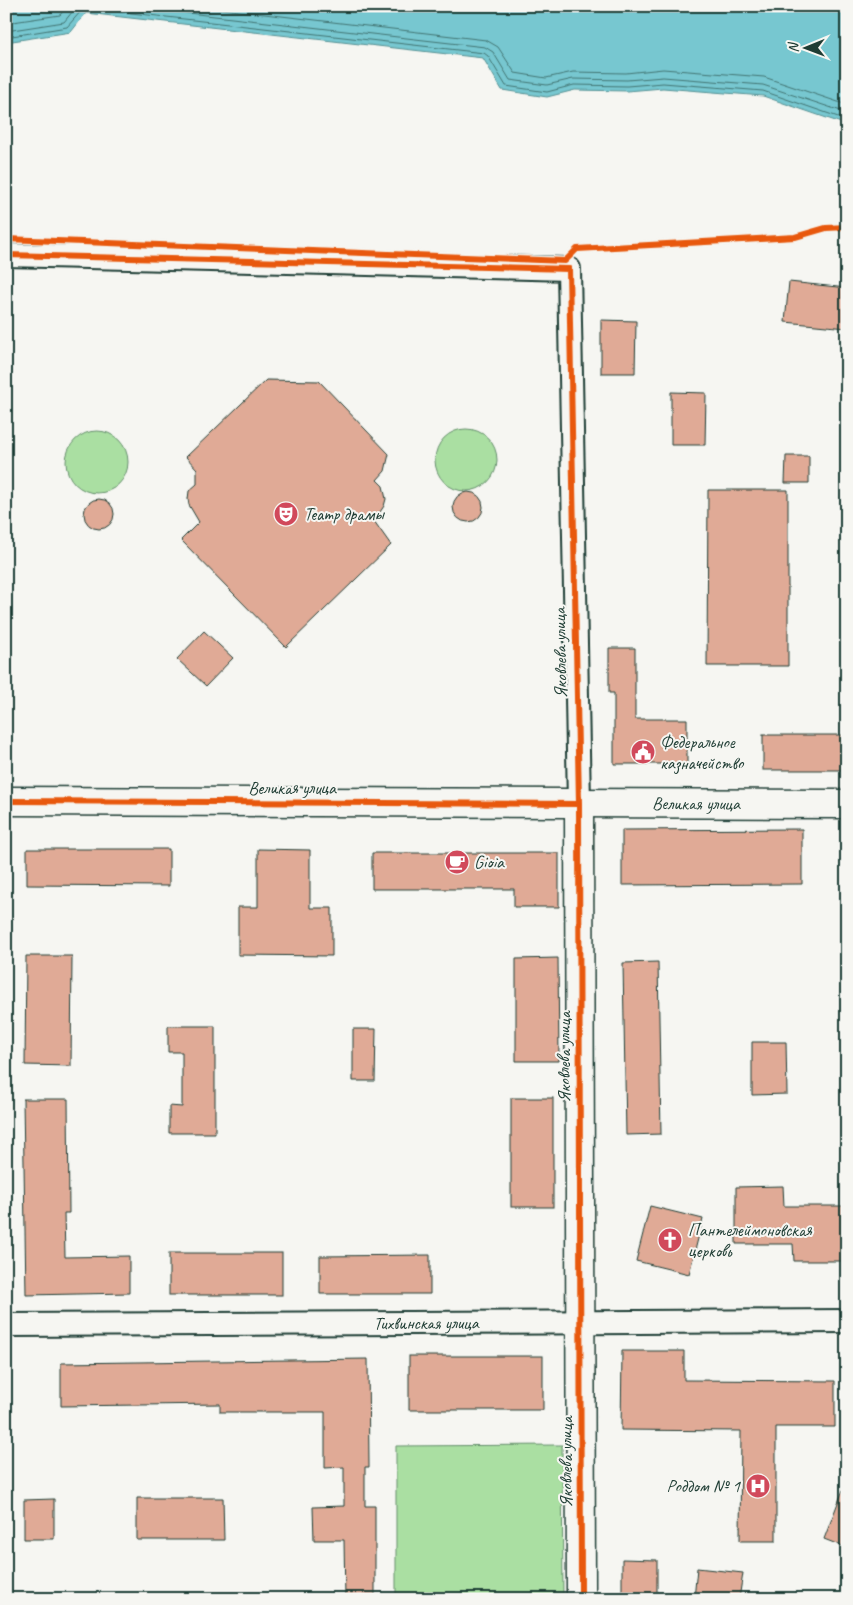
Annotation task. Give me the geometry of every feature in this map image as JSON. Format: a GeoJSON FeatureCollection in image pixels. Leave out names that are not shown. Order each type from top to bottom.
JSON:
{"type":"FeatureCollection","features":[{"type":"Feature","properties":{"kind":"main road","name":"Великая улица"},"geometry":{"type":"LineString","coordinates":[[6,801],[847,804]]}},
{"type":"Feature","properties":{"kind":"main road","name":"Яковлева улица"},"geometry":{"type":"LineString","coordinates":[[578,804],[581,1599]]}},
{"type":"Feature","properties":{"kind":"street","name":"Яковлева улица"},"geometry":{"type":"LineString","coordinates":[[6,255],[569,269],[578,804]]}},
{"type":"Feature","properties":{"kind":"street","name":"Тихвинская улица"},"geometry":{"type":"LineString","coordinates":[[6,1325],[847,1321]]}},
{"type":"Feature","properties":{"kind":"green space"},"geometry":{"type":"Polygon","coordinates":[[[466,429],[478,432],[488,438],[494,448],[497,460],[494,472],[488,482],[478,488],[466,491],[454,488],[444,482],[438,472],[435,460],[438,448],[444,438],[454,432],[466,429]]]}},
{"type":"Feature","properties":{"kind":"green space"},"geometry":{"type":"Polygon","coordinates":[[[97,431],[109,434],[119,440],[125,450],[128,462],[125,474],[119,484],[109,490],[97,493],[85,490],[75,484],[69,474],[66,462],[69,450],[75,440],[85,434],[97,431]]]}},
{"type":"Feature","properties":{"kind":"green space"},"geometry":{"type":"Polygon","coordinates":[[[562,1445],[563,1599],[396,1599],[396,1446],[562,1445]]]}},
{"type":"Feature","properties":{"kind":"water"},"geometry":{"type":"Polygon","coordinates":[[[6,6],[847,6],[847,125],[763,96],[663,88],[627,91],[575,90],[547,97],[502,90],[483,58],[86,13],[71,32],[6,42],[6,6]]]}},
{"type":"Feature","properties":{"kind":"building"},"geometry":{"type":"Polygon","coordinates":[[[789,282],[847,288],[847,328],[785,322],[789,282]]]}},
{"type":"Feature","properties":{"kind":"building"},"geometry":{"type":"Polygon","coordinates":[[[601,320],[636,321],[635,373],[601,373],[601,320]]]}},
{"type":"Feature","properties":{"kind":"building","name":"Театр драмы"},"geometry":{"type":"Polygon","coordinates":[[[266,380],[319,381],[389,454],[385,471],[377,480],[383,486],[386,499],[384,506],[374,521],[391,545],[286,647],[181,540],[199,522],[189,505],[188,499],[189,491],[197,484],[197,469],[186,457],[266,380]]]}},
{"type":"Feature","properties":{"kind":"building"},"geometry":{"type":"Polygon","coordinates":[[[671,392],[706,393],[705,445],[671,445],[671,392]]]}},
{"type":"Feature","properties":{"kind":"building"},"geometry":{"type":"Polygon","coordinates":[[[786,456],[809,456],[809,483],[785,483],[786,456]]]}},
{"type":"Feature","properties":{"kind":"building"},"geometry":{"type":"Polygon","coordinates":[[[708,490],[788,490],[788,666],[707,666],[708,490]]]}},
{"type":"Feature","properties":{"kind":"building"},"geometry":{"type":"Polygon","coordinates":[[[468,492],[474,493],[482,501],[482,513],[474,521],[468,522],[462,521],[454,513],[453,507],[454,501],[462,493],[468,492]]]}},
{"type":"Feature","properties":{"kind":"building"},"geometry":{"type":"Polygon","coordinates":[[[99,499],[105,500],[113,508],[113,520],[105,528],[99,529],[93,528],[85,520],[84,514],[85,508],[93,500],[99,499]]]}},
{"type":"Feature","properties":{"kind":"building"},"geometry":{"type":"Polygon","coordinates":[[[204,631],[233,658],[206,686],[177,659],[204,631]]]}},
{"type":"Feature","properties":{"kind":"building"},"geometry":{"type":"Polygon","coordinates":[[[609,648],[635,648],[635,719],[687,719],[687,764],[614,764],[614,693],[609,693],[609,648]]]}},
{"type":"Feature","properties":{"kind":"building"},"geometry":{"type":"Polygon","coordinates":[[[763,735],[847,735],[847,770],[763,770],[763,735]]]}},
{"type":"Feature","properties":{"kind":"building"},"geometry":{"type":"Polygon","coordinates":[[[802,829],[802,884],[622,885],[622,830],[802,829]]]}},
{"type":"Feature","properties":{"kind":"building"},"geometry":{"type":"Polygon","coordinates":[[[27,849],[169,849],[169,886],[27,885],[27,849]]]}},
{"type":"Feature","properties":{"kind":"building"},"geometry":{"type":"Polygon","coordinates":[[[258,849],[310,850],[310,908],[332,908],[332,956],[238,955],[238,907],[258,907],[258,849]]]}},
{"type":"Feature","properties":{"kind":"building"},"geometry":{"type":"Polygon","coordinates":[[[372,853],[559,853],[559,907],[514,907],[514,889],[372,889],[372,853]]]}},
{"type":"Feature","properties":{"kind":"building"},"geometry":{"type":"Polygon","coordinates":[[[26,956],[72,956],[71,1066],[25,1065],[26,956]]]}},
{"type":"Feature","properties":{"kind":"building"},"geometry":{"type":"Polygon","coordinates":[[[558,958],[559,1061],[516,1061],[516,959],[558,958]]]}},
{"type":"Feature","properties":{"kind":"building"},"geometry":{"type":"Polygon","coordinates":[[[658,962],[661,1134],[626,1135],[623,963],[658,962]]]}},
{"type":"Feature","properties":{"kind":"building"},"geometry":{"type":"Polygon","coordinates":[[[168,1026],[215,1026],[215,1133],[169,1133],[169,1106],[182,1107],[182,1052],[168,1052],[168,1026]]]}},
{"type":"Feature","properties":{"kind":"building"},"geometry":{"type":"Polygon","coordinates":[[[353,1029],[376,1029],[375,1081],[353,1081],[353,1029]]]}},
{"type":"Feature","properties":{"kind":"building"},"geometry":{"type":"Polygon","coordinates":[[[752,1042],[786,1042],[787,1094],[752,1095],[752,1042]]]}},
{"type":"Feature","properties":{"kind":"building"},"geometry":{"type":"Polygon","coordinates":[[[511,1098],[553,1098],[553,1207],[511,1207],[511,1098]]]}},
{"type":"Feature","properties":{"kind":"building"},"geometry":{"type":"Polygon","coordinates":[[[23,1099],[68,1099],[69,1213],[64,1213],[65,1257],[129,1256],[129,1293],[26,1295],[23,1099]]]}},
{"type":"Feature","properties":{"kind":"building"},"geometry":{"type":"Polygon","coordinates":[[[783,1186],[784,1206],[844,1206],[845,1261],[794,1261],[793,1244],[736,1244],[736,1187],[783,1186]]]}},
{"type":"Feature","properties":{"kind":"building","name":"Пантелеймоновская церковь"},"geometry":{"type":"Polygon","coordinates":[[[650,1206],[703,1219],[689,1274],[636,1261],[650,1206]]]}},
{"type":"Feature","properties":{"kind":"building"},"geometry":{"type":"Polygon","coordinates":[[[169,1253],[282,1253],[282,1295],[169,1295],[169,1253]]]}},
{"type":"Feature","properties":{"kind":"building"},"geometry":{"type":"Polygon","coordinates":[[[430,1255],[430,1294],[320,1294],[320,1256],[430,1255]]]}},
{"type":"Feature","properties":{"kind":"building","name":"Роддом № 1"},"geometry":{"type":"Polygon","coordinates":[[[622,1351],[684,1351],[684,1380],[835,1381],[835,1427],[776,1427],[776,1541],[740,1541],[741,1431],[621,1430],[622,1351]]]}},
{"type":"Feature","properties":{"kind":"building"},"geometry":{"type":"Polygon","coordinates":[[[409,1356],[543,1356],[543,1410],[409,1410],[409,1356]]]}},
{"type":"Feature","properties":{"kind":"building"},"geometry":{"type":"Polygon","coordinates":[[[368,1359],[369,1467],[365,1467],[365,1506],[375,1506],[375,1599],[345,1599],[344,1540],[314,1540],[313,1507],[344,1506],[344,1467],[325,1468],[325,1412],[220,1412],[220,1404],[61,1406],[61,1363],[368,1359]]]}},
{"type":"Feature","properties":{"kind":"building"},"geometry":{"type":"Polygon","coordinates":[[[847,1482],[847,1548],[824,1539],[847,1482]]]}},
{"type":"Feature","properties":{"kind":"building"},"geometry":{"type":"Polygon","coordinates":[[[137,1498],[223,1498],[224,1540],[137,1540],[137,1498]]]}},
{"type":"Feature","properties":{"kind":"building"},"geometry":{"type":"Polygon","coordinates":[[[54,1499],[54,1539],[24,1539],[24,1500],[54,1499]]]}},
{"type":"Feature","properties":{"kind":"building"},"geometry":{"type":"Polygon","coordinates":[[[622,1559],[657,1560],[657,1599],[622,1599],[622,1559]]]}},
{"type":"Feature","properties":{"kind":"building"},"geometry":{"type":"Polygon","coordinates":[[[697,1568],[743,1573],[739,1599],[694,1599],[697,1568]]]}},
{"type":"Feature","properties":{"kind":"cycle path"},"geometry":{"type":"LineString","coordinates":[[6,239],[565,261],[577,249],[795,237],[826,228],[847,227]]}},
{"type":"Feature","properties":{"kind":"cycle path"},"geometry":{"type":"LineString","coordinates":[[6,255],[569,269],[579,804],[581,1599]]}},
{"type":"Feature","properties":{"kind":"cycle path"},"geometry":{"type":"LineString","coordinates":[[6,801],[579,804]]}},
{"type":"Feature","properties":{"kind":"place","name":"Театр драмы"},"geometry":{"type":"Point","coordinates":[286,514]}},
{"type":"Feature","properties":{"kind":"place","name":"Федеральное казначейство"},"geometry":{"type":"Point","coordinates":[643,752]}},
{"type":"Feature","properties":{"kind":"place","name":"Gioia"},"geometry":{"type":"Point","coordinates":[457,862]}},
{"type":"Feature","properties":{"kind":"place","name":"Пантелеймоновская церковь"},"geometry":{"type":"Point","coordinates":[670,1240]}},
{"type":"Feature","properties":{"kind":"place","name":"Роддом № 1"},"geometry":{"type":"Point","coordinates":[758,1486]}}]}
